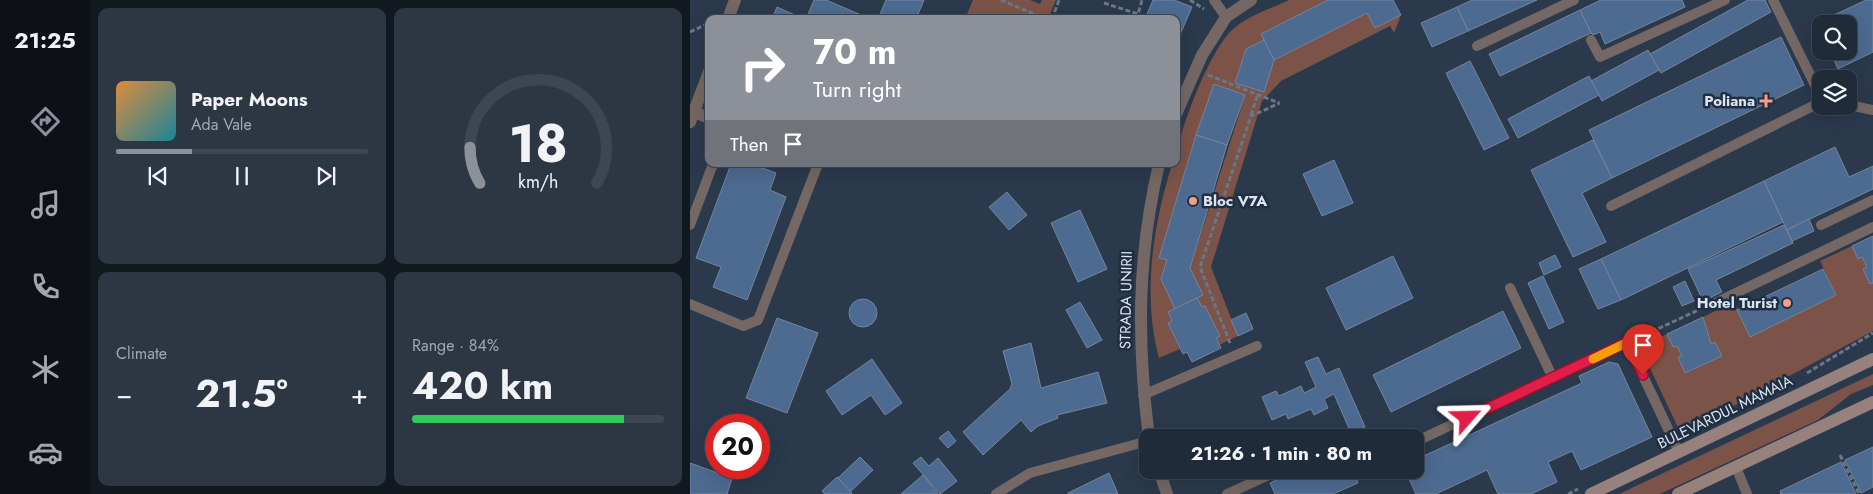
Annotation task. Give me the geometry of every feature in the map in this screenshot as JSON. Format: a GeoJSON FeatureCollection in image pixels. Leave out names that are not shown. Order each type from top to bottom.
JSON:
{"type":"FeatureCollection","features":[{"type":"Feature","properties":{"kind":"main road","name":"BULEVARDUL MAMAIA"},"geometry":{"type":"LineString","coordinates":[[1591,494],[1873,359]]}},
{"type":"Feature","properties":{"kind":"main road"},"geometry":{"type":"LineString","coordinates":[[1678,494],[1873,402]]}},
{"type":"Feature","properties":{"kind":"street"},"geometry":{"type":"LineString","coordinates":[[729,15],[735,0]]}},
{"type":"Feature","properties":{"kind":"street"},"geometry":{"type":"LineString","coordinates":[[1180,105],[1195,70],[1226,17],[1251,0]]}},
{"type":"Feature","properties":{"kind":"street"},"geometry":{"type":"LineString","coordinates":[[705,83],[692,117],[705,118]]}},
{"type":"Feature","properties":{"kind":"street","name":"STRADA UNIRII"},"geometry":{"type":"LineString","coordinates":[[1147,429],[1140,331],[1141,265],[1147,213],[1157,167]]}},
{"type":"Feature","properties":{"kind":"street"},"geometry":{"type":"LineString","coordinates":[[1162,479],[1167,494]]}},
{"type":"Feature","properties":{"kind":"lane"},"geometry":{"type":"LineString","coordinates":[[1214,0],[1226,17]]}},
{"type":"Feature","properties":{"kind":"lane"},"geometry":{"type":"LineString","coordinates":[[1477,46],[1574,0]]}},
{"type":"Feature","properties":{"kind":"lane"},"geometry":{"type":"LineString","coordinates":[[1591,40],[1600,57],[1724,0]]}},
{"type":"Feature","properties":{"kind":"lane"},"geometry":{"type":"LineString","coordinates":[[1773,0],[1812,79]]}},
{"type":"Feature","properties":{"kind":"lane"},"geometry":{"type":"LineString","coordinates":[[1611,206],[1812,106]]}},
{"type":"Feature","properties":{"kind":"lane"},"geometry":{"type":"LineString","coordinates":[[1857,107],[1873,110]]}},
{"type":"Feature","properties":{"kind":"lane"},"geometry":{"type":"LineString","coordinates":[[690,225],[712,167]]}},
{"type":"Feature","properties":{"kind":"lane"},"geometry":{"type":"LineString","coordinates":[[690,304],[743,326],[758,320],[817,167]]}},
{"type":"Feature","properties":{"kind":"lane"},"geometry":{"type":"LineString","coordinates":[[1821,225],[1873,200]]}},
{"type":"Feature","properties":{"kind":"lane"},"geometry":{"type":"LineString","coordinates":[[1715,303],[1873,228]]}},
{"type":"Feature","properties":{"kind":"lane"},"geometry":{"type":"LineString","coordinates":[[1510,288],[1553,378]]}},
{"type":"Feature","properties":{"kind":"lane"},"geometry":{"type":"LineString","coordinates":[[1424,438],[1628,342],[1679,452]]}},
{"type":"Feature","properties":{"kind":"lane"},"geometry":{"type":"LineString","coordinates":[[1143,395],[1257,346]]}},
{"type":"Feature","properties":{"kind":"lane"},"geometry":{"type":"LineString","coordinates":[[996,494],[1030,473],[1139,442]]}},
{"type":"Feature","properties":{"kind":"lane"},"geometry":{"type":"LineString","coordinates":[[1736,467],[1747,494]]}},
{"type":"Feature","properties":{"kind":"lane"},"geometry":{"type":"LineString","coordinates":[[1227,494],[1260,479]]}},
{"type":"Feature","properties":{"kind":"path"},"geometry":{"type":"LineString","coordinates":[[1001,0],[1037,15]]}},
{"type":"Feature","properties":{"kind":"path"},"geometry":{"type":"LineString","coordinates":[[1054,15],[1060,0]]}},
{"type":"Feature","properties":{"kind":"path"},"geometry":{"type":"LineString","coordinates":[[1104,3],[1138,14],[1142,0]]}},
{"type":"Feature","properties":{"kind":"path"},"geometry":{"type":"LineString","coordinates":[[690,32],[705,25]]}},
{"type":"Feature","properties":{"kind":"path"},"geometry":{"type":"LineString","coordinates":[[1195,70],[1280,103],[1251,116]]}},
{"type":"Feature","properties":{"kind":"path"},"geometry":{"type":"LineString","coordinates":[[1234,356],[1200,267],[1258,94]]}},
{"type":"Feature","properties":{"kind":"path"},"geometry":{"type":"LineString","coordinates":[[1628,342],[1715,303]]}},
{"type":"Feature","properties":{"kind":"path"},"geometry":{"type":"LineString","coordinates":[[1804,374],[1873,333]]}},
{"type":"Feature","properties":{"kind":"path"},"geometry":{"type":"LineString","coordinates":[[1840,454],[1859,494]]}},
{"type":"Feature","properties":{"kind":"shaded area"},"geometry":{"type":"Polygon","coordinates":[[[973,0],[1030,0],[1040,4],[1042,0],[1056,0],[1050,15],[967,15],[973,0]]]}},
{"type":"Feature","properties":{"kind":"shaded area"},"geometry":{"type":"Polygon","coordinates":[[[1289,0],[1328,0],[1261,34],[1264,40],[1246,49],[1235,82],[1264,92],[1274,60],[1367,13],[1375,28],[1401,15],[1394,33],[1390,26],[1281,81],[1262,101],[1211,267],[1238,336],[1219,345],[1216,338],[1220,336],[1205,306],[1202,307],[1197,298],[1202,295],[1190,268],[1245,96],[1196,135],[1159,258],[1167,260],[1175,309],[1168,312],[1172,321],[1168,323],[1180,349],[1159,358],[1151,310],[1151,285],[1155,236],[1165,188],[1171,167],[1180,167],[1182,134],[1204,74],[1231,31],[1251,17],[1289,0]]]}},
{"type":"Feature","properties":{"kind":"shaded area"},"geometry":{"type":"Polygon","coordinates":[[[1852,246],[1858,258],[1862,257],[1867,267],[1863,269],[1870,284],[1873,283],[1873,331],[1681,434],[1640,347],[1667,334],[1673,347],[1677,346],[1682,356],[1678,358],[1686,373],[1722,356],[1715,342],[1711,344],[1703,317],[1734,302],[1751,336],[1836,295],[1820,261],[1852,246]]]}},
{"type":"Feature","properties":{"kind":"shaded area"},"geometry":{"type":"Polygon","coordinates":[[[1873,374],[1873,385],[1851,394],[1818,420],[1660,494],[1619,494],[1873,374]]]}},
{"type":"Feature","properties":{"kind":"building"},"geometry":{"type":"Polygon","coordinates":[[[814,0],[826,0],[861,15],[808,15],[814,0]]]}},
{"type":"Feature","properties":{"kind":"building"},"geometry":{"type":"Polygon","coordinates":[[[886,0],[924,0],[918,15],[880,15],[886,0]]]}},
{"type":"Feature","properties":{"kind":"building"},"geometry":{"type":"Polygon","coordinates":[[[1153,0],[1174,0],[1192,7],[1180,35],[1180,15],[1147,15],[1153,0]]]}},
{"type":"Feature","properties":{"kind":"building"},"geometry":{"type":"Polygon","coordinates":[[[1328,0],[1393,0],[1401,15],[1375,28],[1367,13],[1274,60],[1261,34],[1328,0]]]}},
{"type":"Feature","properties":{"kind":"building"},"geometry":{"type":"Polygon","coordinates":[[[1472,0],[1537,0],[1468,31],[1457,7],[1472,0]]]}},
{"type":"Feature","properties":{"kind":"building"},"geometry":{"type":"Polygon","coordinates":[[[1601,0],[1682,0],[1685,7],[1605,44],[1600,32],[1593,35],[1591,33],[1580,10],[1601,0]]]}},
{"type":"Feature","properties":{"kind":"building"},"geometry":{"type":"Polygon","coordinates":[[[1748,0],[1765,0],[1771,12],[1661,73],[1650,54],[1748,0]]]}},
{"type":"Feature","properties":{"kind":"building"},"geometry":{"type":"Polygon","coordinates":[[[1866,0],[1873,0],[1873,52],[1857,60],[1857,15],[1834,15],[1866,0]]]}},
{"type":"Feature","properties":{"kind":"building"},"geometry":{"type":"Polygon","coordinates":[[[777,7],[795,15],[774,15],[777,7]]]}},
{"type":"Feature","properties":{"kind":"building"},"geometry":{"type":"Polygon","coordinates":[[[1457,7],[1468,31],[1432,47],[1421,23],[1457,7]]]}},
{"type":"Feature","properties":{"kind":"building"},"geometry":{"type":"Polygon","coordinates":[[[1580,10],[1591,33],[1500,76],[1489,54],[1580,10]]]}},
{"type":"Feature","properties":{"kind":"building"},"geometry":{"type":"Polygon","coordinates":[[[1781,37],[1804,85],[1612,178],[1589,130],[1781,37]]]}},
{"type":"Feature","properties":{"kind":"building"},"geometry":{"type":"Polygon","coordinates":[[[1264,40],[1274,60],[1264,92],[1235,83],[1246,49],[1264,40]]]}},
{"type":"Feature","properties":{"kind":"building"},"geometry":{"type":"Polygon","coordinates":[[[1648,50],[1659,70],[1602,101],[1591,81],[1648,50]]]}},
{"type":"Feature","properties":{"kind":"building"},"geometry":{"type":"Polygon","coordinates":[[[1834,60],[1857,60],[1838,69],[1834,60]]]}},
{"type":"Feature","properties":{"kind":"building"},"geometry":{"type":"Polygon","coordinates":[[[1470,61],[1509,138],[1484,150],[1446,73],[1470,61]]]}},
{"type":"Feature","properties":{"kind":"building"},"geometry":{"type":"Polygon","coordinates":[[[1589,76],[1599,95],[1518,138],[1508,119],[1589,76]]]}},
{"type":"Feature","properties":{"kind":"building"},"geometry":{"type":"Polygon","coordinates":[[[1214,84],[1245,95],[1227,145],[1196,135],[1214,84]]]}},
{"type":"Feature","properties":{"kind":"building","name":"Bloc V7A"},"geometry":{"type":"Polygon","coordinates":[[[1196,135],[1227,145],[1190,268],[1203,295],[1175,309],[1161,279],[1167,260],[1159,258],[1196,135]]]}},
{"type":"Feature","properties":{"kind":"building"},"geometry":{"type":"Polygon","coordinates":[[[1593,140],[1612,178],[1582,193],[1606,242],[1573,257],[1531,170],[1593,140]]]}},
{"type":"Feature","properties":{"kind":"building"},"geometry":{"type":"Polygon","coordinates":[[[1835,147],[1849,177],[1873,166],[1873,189],[1787,230],[1764,181],[1835,147]]]}},
{"type":"Feature","properties":{"kind":"building"},"geometry":{"type":"Polygon","coordinates":[[[1334,160],[1353,203],[1322,216],[1303,174],[1334,160]]]}},
{"type":"Feature","properties":{"kind":"building"},"geometry":{"type":"Polygon","coordinates":[[[730,167],[760,167],[776,173],[770,190],[786,197],[747,300],[713,287],[721,267],[696,258],[730,167]]]}},
{"type":"Feature","properties":{"kind":"building"},"geometry":{"type":"Polygon","coordinates":[[[1764,181],[1783,222],[1621,300],[1601,259],[1764,181]]]}},
{"type":"Feature","properties":{"kind":"building"},"geometry":{"type":"Polygon","coordinates":[[[1007,192],[1027,215],[1009,230],[989,207],[1007,192]]]}},
{"type":"Feature","properties":{"kind":"building"},"geometry":{"type":"Polygon","coordinates":[[[1080,210],[1107,269],[1078,282],[1051,223],[1080,210]]]}},
{"type":"Feature","properties":{"kind":"building"},"geometry":{"type":"Polygon","coordinates":[[[1809,219],[1814,231],[1792,241],[1787,230],[1809,219]]]}},
{"type":"Feature","properties":{"kind":"building"},"geometry":{"type":"Polygon","coordinates":[[[1784,225],[1793,243],[1716,280],[1722,292],[1703,301],[1688,269],[1784,225]]]}},
{"type":"Feature","properties":{"kind":"building"},"geometry":{"type":"Polygon","coordinates":[[[1873,236],[1873,283],[1870,284],[1863,269],[1867,267],[1862,257],[1858,259],[1852,246],[1873,236]]]}},
{"type":"Feature","properties":{"kind":"building"},"geometry":{"type":"Polygon","coordinates":[[[1555,255],[1561,267],[1544,275],[1539,263],[1555,255]]]}},
{"type":"Feature","properties":{"kind":"building"},"geometry":{"type":"Polygon","coordinates":[[[1393,256],[1413,298],[1346,330],[1326,288],[1393,256]]]}},
{"type":"Feature","properties":{"kind":"building"},"geometry":{"type":"Polygon","coordinates":[[[1601,259],[1621,300],[1598,309],[1579,269],[1601,259]]]}},
{"type":"Feature","properties":{"kind":"building","name":"Hotel Turist"},"geometry":{"type":"Polygon","coordinates":[[[1823,269],[1836,295],[1750,337],[1737,310],[1823,269]]]}},
{"type":"Feature","properties":{"kind":"building"},"geometry":{"type":"Polygon","coordinates":[[[1543,276],[1564,322],[1549,329],[1528,283],[1543,276]]]}},
{"type":"Feature","properties":{"kind":"building"},"geometry":{"type":"Polygon","coordinates":[[[1685,281],[1694,301],[1682,306],[1673,287],[1685,281]]]}},
{"type":"Feature","properties":{"kind":"building"},"geometry":{"type":"Polygon","coordinates":[[[1197,298],[1202,307],[1205,306],[1220,336],[1216,338],[1221,348],[1192,362],[1187,352],[1183,354],[1168,323],[1172,321],[1168,312],[1197,298]]]}},
{"type":"Feature","properties":{"kind":"building"},"geometry":{"type":"Polygon","coordinates":[[[863,299],[873,303],[877,313],[873,323],[863,327],[853,323],[849,313],[853,303],[863,299]]]}},
{"type":"Feature","properties":{"kind":"building"},"geometry":{"type":"Polygon","coordinates":[[[1080,302],[1102,340],[1087,348],[1066,310],[1080,302]]]}},
{"type":"Feature","properties":{"kind":"building"},"geometry":{"type":"Polygon","coordinates":[[[1503,311],[1521,348],[1391,412],[1373,375],[1503,311]]]}},
{"type":"Feature","properties":{"kind":"building"},"geometry":{"type":"Polygon","coordinates":[[[1246,313],[1253,329],[1238,336],[1231,320],[1246,313]]]}},
{"type":"Feature","properties":{"kind":"building"},"geometry":{"type":"Polygon","coordinates":[[[1703,317],[1711,344],[1715,342],[1722,356],[1685,373],[1678,357],[1682,356],[1677,346],[1673,347],[1667,334],[1703,317]]]}},
{"type":"Feature","properties":{"kind":"building"},"geometry":{"type":"Polygon","coordinates":[[[777,318],[818,333],[787,413],[746,398],[777,318]]]}},
{"type":"Feature","properties":{"kind":"building"},"geometry":{"type":"Polygon","coordinates":[[[1031,343],[1041,388],[1098,372],[1107,403],[1057,415],[1058,418],[1038,426],[1031,432],[1021,420],[983,455],[963,432],[1010,389],[1012,384],[1003,351],[1031,343]]]}},
{"type":"Feature","properties":{"kind":"building"},"geometry":{"type":"Polygon","coordinates":[[[1318,357],[1326,374],[1339,368],[1365,427],[1349,429],[1334,394],[1324,399],[1328,408],[1314,415],[1311,409],[1288,419],[1286,414],[1272,420],[1262,397],[1276,391],[1279,396],[1301,386],[1304,393],[1316,387],[1305,362],[1318,357]]]}},
{"type":"Feature","properties":{"kind":"building"},"geometry":{"type":"Polygon","coordinates":[[[872,359],[902,403],[885,415],[871,395],[842,415],[826,391],[872,359]]]}},
{"type":"Feature","properties":{"kind":"building"},"geometry":{"type":"Polygon","coordinates":[[[1609,362],[1618,364],[1652,437],[1581,470],[1572,451],[1548,462],[1557,482],[1531,494],[1498,494],[1487,470],[1436,494],[1416,494],[1409,479],[1424,479],[1424,456],[1582,383],[1579,376],[1609,362]]]}},
{"type":"Feature","properties":{"kind":"building"},"geometry":{"type":"Polygon","coordinates":[[[948,431],[956,441],[948,448],[939,438],[948,431]]]}},
{"type":"Feature","properties":{"kind":"building"},"geometry":{"type":"Polygon","coordinates":[[[1873,447],[1873,487],[1861,493],[1845,460],[1873,447]]]}},
{"type":"Feature","properties":{"kind":"building"},"geometry":{"type":"Polygon","coordinates":[[[860,457],[873,470],[850,492],[838,478],[860,457]]]}},
{"type":"Feature","properties":{"kind":"building"},"geometry":{"type":"Polygon","coordinates":[[[921,457],[929,466],[938,458],[957,481],[940,494],[913,463],[921,457]]]}},
{"type":"Feature","properties":{"kind":"building"},"geometry":{"type":"Polygon","coordinates":[[[1841,462],[1856,494],[1781,494],[1780,491],[1841,462]]]}},
{"type":"Feature","properties":{"kind":"building"},"geometry":{"type":"Polygon","coordinates":[[[690,463],[705,468],[705,479],[732,479],[727,494],[690,494],[690,463]]]}},
{"type":"Feature","properties":{"kind":"building"},"geometry":{"type":"Polygon","coordinates":[[[1109,473],[1118,494],[1068,494],[1068,493],[1109,473]]]}},
{"type":"Feature","properties":{"kind":"building"},"geometry":{"type":"Polygon","coordinates":[[[923,475],[938,494],[901,494],[923,475]]]}},
{"type":"Feature","properties":{"kind":"building"},"geometry":{"type":"Polygon","coordinates":[[[837,477],[851,494],[825,494],[822,491],[837,477]]]}},
{"type":"Feature","properties":{"kind":"building"},"geometry":{"type":"Polygon","coordinates":[[[1278,479],[1356,479],[1358,483],[1333,494],[1275,494],[1270,483],[1278,479]]]}},
{"type":"Feature","properties":{"kind":"slow traffic"},"geometry":{"type":"LineString","coordinates":[[1593,359],[1628,342],[1630,347]]}},
{"type":"Feature","properties":{"kind":"place","name":"Poliana"},"geometry":{"type":"Point","coordinates":[1766,101]}},
{"type":"Feature","properties":{"kind":"place","name":"Bloc V7A"},"geometry":{"type":"Point","coordinates":[1193,201]}},
{"type":"Feature","properties":{"kind":"place","name":"Hotel Turist"},"geometry":{"type":"Point","coordinates":[1787,303]}},
{"type":"Feature","properties":{"kind":"route"},"geometry":{"type":"LineString","coordinates":[[1467,418],[1628,342],[1643,375]]}}]}
